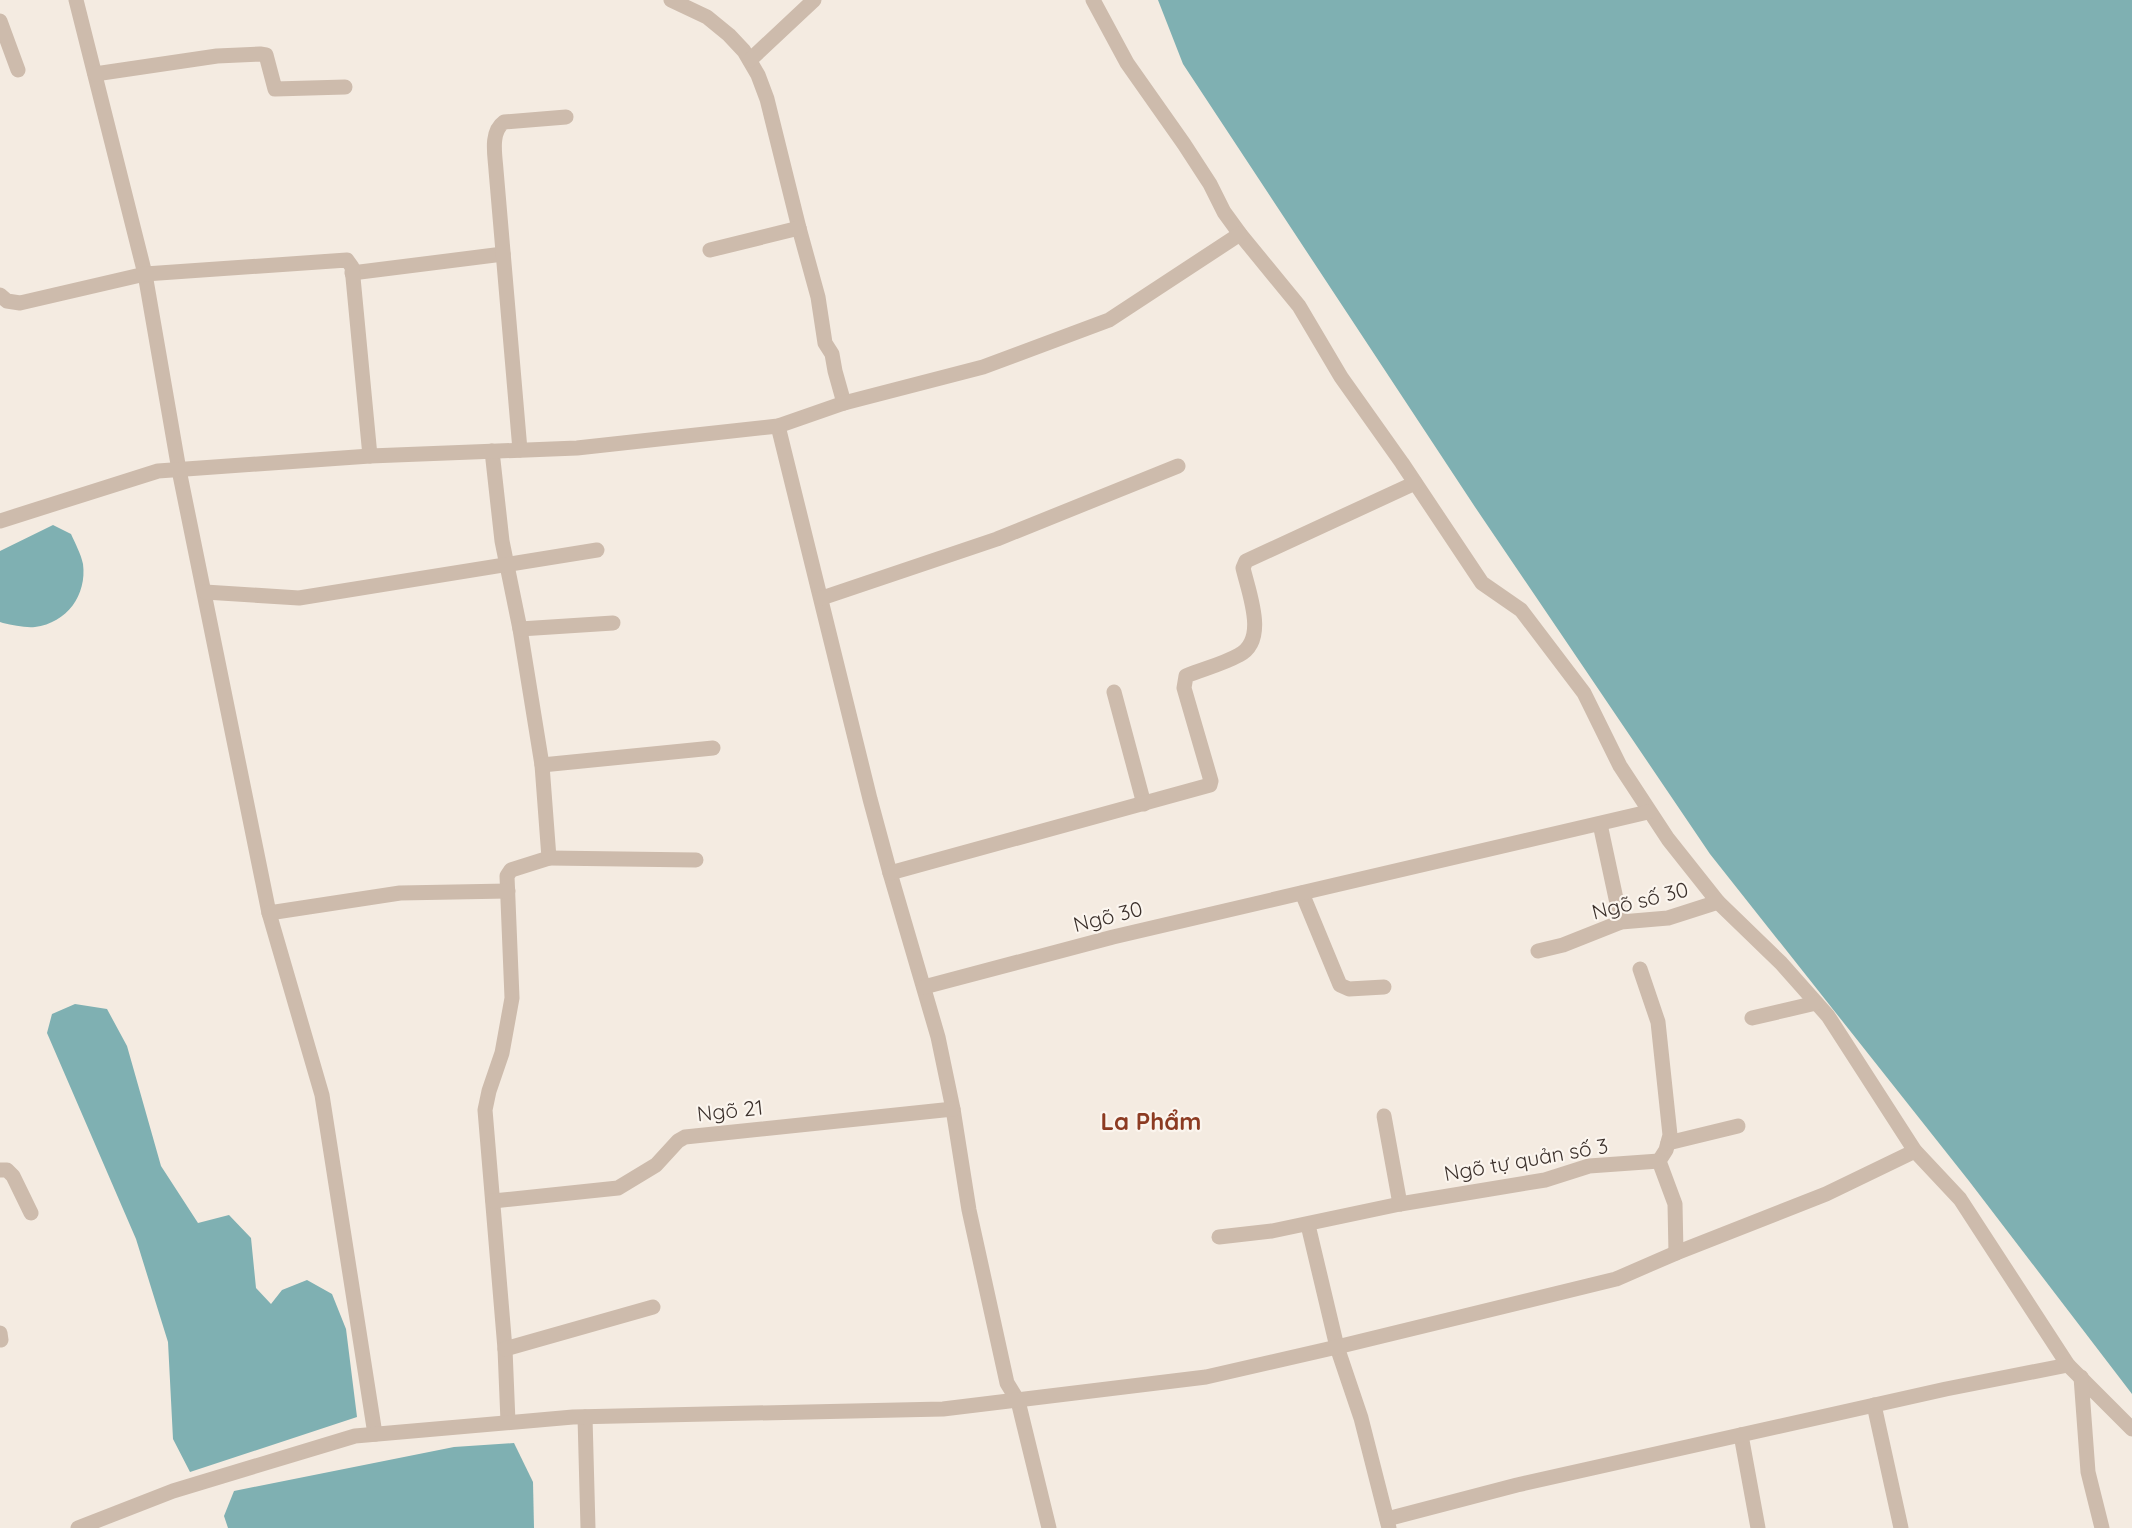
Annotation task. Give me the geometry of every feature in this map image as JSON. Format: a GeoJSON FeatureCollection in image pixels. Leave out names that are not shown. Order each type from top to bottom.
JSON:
{"type":"FeatureCollection","features":[{"type":"Feature","properties":{"kind":"street"},"geometry":{"type":"LineString","coordinates":[[76,0],[145,274],[179,470],[269,913],[322,1095],[375,1434]]}},
{"type":"Feature","properties":{"kind":"street"},"geometry":{"type":"LineString","coordinates":[[671,0],[707,17],[729,35],[750,60],[758,75],[767,99],[818,297],[825,344],[832,354],[844,403]]}},
{"type":"Feature","properties":{"kind":"street"},"geometry":{"type":"LineString","coordinates":[[750,60],[814,0]]}},
{"type":"Feature","properties":{"kind":"street"},"geometry":{"type":"LineString","coordinates":[[1093,0],[1127,63],[1184,144],[1240,234],[1299,306],[1341,377],[1482,583],[1521,610],[1584,693],[1620,766],[1648,812],[1718,902],[1782,963],[1828,1016],[1915,1151],[1960,1199],[2068,1365],[2132,1429]]}},
{"type":"Feature","properties":{"kind":"street"},"geometry":{"type":"LineString","coordinates":[[0,21],[18,70]]}},
{"type":"Feature","properties":{"kind":"street"},"geometry":{"type":"LineString","coordinates":[[95,74],[217,56],[260,54],[266,55],[275,89],[345,87]]}},
{"type":"Feature","properties":{"kind":"street"},"geometry":{"type":"LineString","coordinates":[[520,450],[495,137],[504,122],[566,117]]}},
{"type":"Feature","properties":{"kind":"street"},"geometry":{"type":"LineString","coordinates":[[710,250],[799,228]]}},
{"type":"Feature","properties":{"kind":"street"},"geometry":{"type":"LineString","coordinates":[[0,521],[158,471],[370,456],[578,448],[778,426],[844,403],[982,367],[1109,320],[1240,234]]}},
{"type":"Feature","properties":{"kind":"street"},"geometry":{"type":"LineString","coordinates":[[352,273],[503,254]]}},
{"type":"Feature","properties":{"kind":"street"},"geometry":{"type":"LineString","coordinates":[[0,295],[7,301],[20,303],[145,274],[347,260],[352,267],[370,456]]}},
{"type":"Feature","properties":{"kind":"street"},"geometry":{"type":"LineString","coordinates":[[778,426],[890,873],[938,1037],[953,1108],[969,1210],[1007,1383],[1018,1401],[1049,1528]]}},
{"type":"Feature","properties":{"kind":"street"},"geometry":{"type":"LineString","coordinates":[[492,452],[502,542],[520,629],[542,765],[549,858]]}},
{"type":"Feature","properties":{"kind":"street"},"geometry":{"type":"LineString","coordinates":[[822,598],[997,539],[1178,466]]}},
{"type":"Feature","properties":{"kind":"street"},"geometry":{"type":"LineString","coordinates":[[890,873],[1210,784],[1184,688],[1184,679],[1186,676],[1239,655],[1251,644],[1256,631],[1244,568],[1246,561],[1415,483]]}},
{"type":"Feature","properties":{"kind":"street"},"geometry":{"type":"LineString","coordinates":[[205,592],[299,598],[328,595],[597,550]]}},
{"type":"Feature","properties":{"kind":"street"},"geometry":{"type":"LineString","coordinates":[[520,629],[614,623]]}},
{"type":"Feature","properties":{"kind":"street"},"geometry":{"type":"LineString","coordinates":[[1114,692],[1144,804]]}},
{"type":"Feature","properties":{"kind":"street"},"geometry":{"type":"LineString","coordinates":[[542,765],[713,748]]}},
{"type":"Feature","properties":{"kind":"street","name":"Ngõ 30"},"geometry":{"type":"LineString","coordinates":[[924,987],[1030,958],[1648,812]]}},
{"type":"Feature","properties":{"kind":"street"},"geometry":{"type":"LineString","coordinates":[[1600,824],[1621,922]]}},
{"type":"Feature","properties":{"kind":"street"},"geometry":{"type":"LineString","coordinates":[[508,1422],[505,1349],[485,1110],[502,1053],[512,998],[507,876],[512,870],[549,858],[696,860]]}},
{"type":"Feature","properties":{"kind":"street"},"geometry":{"type":"LineString","coordinates":[[269,913],[400,893],[508,891]]}},
{"type":"Feature","properties":{"kind":"street"},"geometry":{"type":"LineString","coordinates":[[1302,893],[1341,985],[1348,989],[1384,987]]}},
{"type":"Feature","properties":{"kind":"street","name":"Ngõ số 30"},"geometry":{"type":"LineString","coordinates":[[1538,951],[1563,945],[1621,922],[1668,918],[1718,902]]}},
{"type":"Feature","properties":{"kind":"street"},"geometry":{"type":"LineString","coordinates":[[1640,969],[1658,1022],[1670,1136],[1659,1161],[1675,1204],[1676,1253]]}},
{"type":"Feature","properties":{"kind":"street"},"geometry":{"type":"LineString","coordinates":[[1752,1018],[1816,1003]]}},
{"type":"Feature","properties":{"kind":"street","name":"Ngõ 21"},"geometry":{"type":"LineString","coordinates":[[493,1201],[618,1188],[656,1165],[678,1141],[685,1137],[953,1108]]}},
{"type":"Feature","properties":{"kind":"street"},"geometry":{"type":"LineString","coordinates":[[1384,1116],[1400,1204]]}},
{"type":"Feature","properties":{"kind":"street"},"geometry":{"type":"LineString","coordinates":[[1668,1143],[1738,1126]]}},
{"type":"Feature","properties":{"kind":"street"},"geometry":{"type":"LineString","coordinates":[[78,1528],[173,1491],[355,1436],[585,1417],[943,1409],[1206,1377],[1616,1279],[1826,1194],[1915,1151]]}},
{"type":"Feature","properties":{"kind":"street","name":"Ngõ tự quản số 3"},"geometry":{"type":"LineString","coordinates":[[1220,1237],[1308,1225],[1400,1204],[1545,1180],[1589,1166],[1659,1161]]}},
{"type":"Feature","properties":{"kind":"street"},"geometry":{"type":"LineString","coordinates":[[0,1170],[7,1170],[13,1176],[31,1213]]}},
{"type":"Feature","properties":{"kind":"street"},"geometry":{"type":"LineString","coordinates":[[1308,1225],[1337,1347],[1361,1418],[1388,1523],[1517,1485],[1874,1405],[2068,1365]]}},
{"type":"Feature","properties":{"kind":"street"},"geometry":{"type":"LineString","coordinates":[[505,1349],[653,1307]]}},
{"type":"Feature","properties":{"kind":"street"},"geometry":{"type":"LineString","coordinates":[[2081,1377],[2088,1472],[2102,1528]]}},
{"type":"Feature","properties":{"kind":"street"},"geometry":{"type":"LineString","coordinates":[[1874,1405],[1901,1528]]}},
{"type":"Feature","properties":{"kind":"street"},"geometry":{"type":"LineString","coordinates":[[585,1417],[588,1528]]}},
{"type":"Feature","properties":{"kind":"street"},"geometry":{"type":"LineString","coordinates":[[1741,1435],[1758,1528]]}},
{"type":"Feature","properties":{"kind":"water"},"geometry":{"type":"Polygon","coordinates":[[[1158,0],[2132,0],[2132,1394],[1969,1181],[1710,854],[1475,507],[1183,64],[1158,0]]]}},
{"type":"Feature","properties":{"kind":"water"},"geometry":{"type":"Polygon","coordinates":[[[53,525],[71,534],[81,556],[83,575],[78,597],[57,620],[46,624],[27,627],[0,622],[0,551],[53,525]]]}},
{"type":"Feature","properties":{"kind":"water"},"geometry":{"type":"Polygon","coordinates":[[[75,1004],[107,1009],[127,1046],[161,1166],[198,1223],[229,1215],[251,1238],[256,1288],[271,1304],[282,1290],[307,1280],[332,1294],[346,1329],[357,1417],[190,1472],[173,1439],[168,1342],[136,1239],[47,1033],[52,1014],[75,1004]]]}},
{"type":"Feature","properties":{"kind":"water"},"geometry":{"type":"Polygon","coordinates":[[[514,1443],[533,1482],[534,1528],[228,1528],[224,1516],[234,1491],[454,1447],[514,1443]]]}},
{"type":"Feature","properties":{"kind":"district","name":"La Phẩm"},"geometry":{"type":"Point","coordinates":[1151,1122]}}]}
